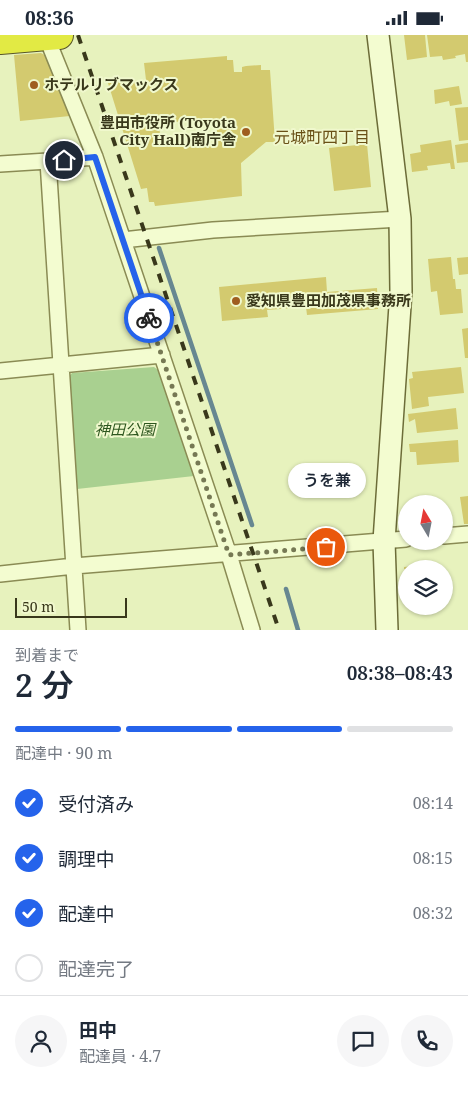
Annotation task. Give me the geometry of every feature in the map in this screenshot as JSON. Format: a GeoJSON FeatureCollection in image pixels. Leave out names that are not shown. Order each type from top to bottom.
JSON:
{"type":"FeatureCollection","features":[{"type":"Feature","properties":{"kind":"highway"},"geometry":{"type":"LineString","coordinates":[[0,40],[52,36]]}},
{"type":"Feature","properties":{"kind":"street"},"geometry":{"type":"LineString","coordinates":[[378,35],[400,219],[402,291],[384,541],[387,630]]}},
{"type":"Feature","properties":{"kind":"street"},"geometry":{"type":"LineString","coordinates":[[52,36],[123,239],[229,555],[252,630]]}},
{"type":"Feature","properties":{"kind":"street"},"geometry":{"type":"LineString","coordinates":[[0,164],[95,157]]}},
{"type":"Feature","properties":{"kind":"street"},"geometry":{"type":"LineString","coordinates":[[48,161],[78,630]]}},
{"type":"Feature","properties":{"kind":"street"},"geometry":{"type":"LineString","coordinates":[[123,239],[213,230],[400,219]]}},
{"type":"Feature","properties":{"kind":"street"},"geometry":{"type":"LineString","coordinates":[[0,371],[162,355]]}},
{"type":"Feature","properties":{"kind":"street"},"geometry":{"type":"LineString","coordinates":[[453,535],[468,534]]}},
{"type":"Feature","properties":{"kind":"street"},"geometry":{"type":"LineString","coordinates":[[0,574],[74,566],[229,555],[398,540]]}},
{"type":"Feature","properties":{"kind":"green space","name":"神田公園"},"geometry":{"type":"Polygon","coordinates":[[[154,367],[158,370],[179,422],[194,476],[77,489],[68,378],[72,373],[154,367]]]}},
{"type":"Feature","properties":{"kind":"building"},"geometry":{"type":"Polygon","coordinates":[[[404,35],[425,35],[427,57],[407,60],[404,35]]]}},
{"type":"Feature","properties":{"kind":"building"},"geometry":{"type":"Polygon","coordinates":[[[427,35],[468,35],[468,62],[466,62],[465,54],[443,60],[442,56],[430,57],[427,35]]]}},
{"type":"Feature","properties":{"kind":"building"},"geometry":{"type":"Polygon","coordinates":[[[41,53],[48,57],[70,116],[20,121],[14,55],[41,53]]]}},
{"type":"Feature","properties":{"kind":"building","name":"豊田市役所 (Toyota City Hall)南庁舎"},"geometry":{"type":"Polygon","coordinates":[[[227,56],[227,60],[233,60],[234,72],[242,72],[242,67],[261,65],[261,70],[270,70],[275,142],[266,142],[241,163],[242,196],[155,206],[154,202],[149,202],[147,188],[141,189],[108,83],[146,80],[144,63],[227,56]],[[216,119],[159,123],[161,147],[218,142],[216,119]]]}},
{"type":"Feature","properties":{"kind":"building"},"geometry":{"type":"Polygon","coordinates":[[[459,86],[462,104],[450,106],[449,101],[435,104],[434,90],[459,86]]]}},
{"type":"Feature","properties":{"kind":"building"},"geometry":{"type":"Polygon","coordinates":[[[468,107],[468,140],[459,141],[455,108],[468,107]]]}},
{"type":"Feature","properties":{"kind":"building"},"geometry":{"type":"Polygon","coordinates":[[[451,140],[455,169],[451,169],[450,163],[427,166],[428,170],[412,172],[410,154],[421,152],[420,145],[451,140]]]}},
{"type":"Feature","properties":{"kind":"building"},"geometry":{"type":"Polygon","coordinates":[[[468,143],[468,162],[457,163],[455,145],[468,143]]]}},
{"type":"Feature","properties":{"kind":"building"},"geometry":{"type":"Polygon","coordinates":[[[367,144],[371,187],[334,191],[329,148],[367,144]]]}},
{"type":"Feature","properties":{"kind":"building"},"geometry":{"type":"Polygon","coordinates":[[[451,257],[456,289],[461,289],[463,313],[440,315],[437,291],[431,292],[428,259],[451,257]]]}},
{"type":"Feature","properties":{"kind":"building"},"geometry":{"type":"Polygon","coordinates":[[[468,257],[468,274],[459,275],[457,258],[468,257]]]}},
{"type":"Feature","properties":{"kind":"building"},"geometry":{"type":"Polygon","coordinates":[[[326,277],[327,292],[377,288],[378,309],[307,315],[306,307],[267,310],[268,317],[222,321],[219,287],[326,277]]]}},
{"type":"Feature","properties":{"kind":"building"},"geometry":{"type":"Polygon","coordinates":[[[468,328],[468,358],[465,358],[462,329],[468,328]]]}},
{"type":"Feature","properties":{"kind":"building"},"geometry":{"type":"Polygon","coordinates":[[[461,367],[464,393],[428,397],[429,406],[412,409],[409,379],[413,378],[412,372],[461,367]]]}},
{"type":"Feature","properties":{"kind":"building"},"geometry":{"type":"Polygon","coordinates":[[[456,408],[458,429],[417,433],[415,419],[409,422],[408,414],[456,408]]]}},
{"type":"Feature","properties":{"kind":"building"},"geometry":{"type":"Polygon","coordinates":[[[458,440],[459,462],[417,465],[416,452],[410,452],[409,444],[458,440]]]}},
{"type":"Feature","properties":{"kind":"building"},"geometry":{"type":"Polygon","coordinates":[[[468,496],[468,524],[464,524],[460,497],[468,496]]]}},
{"type":"Feature","properties":{"kind":"waterway"},"geometry":{"type":"LineString","coordinates":[[159,248],[252,525]]}},
{"type":"Feature","properties":{"kind":"waterway"},"geometry":{"type":"LineString","coordinates":[[286,589],[298,630]]}},
{"type":"Feature","properties":{"kind":"railway"},"geometry":{"type":"LineString","coordinates":[[78,35],[279,630]]}},
{"type":"Feature","properties":{"kind":"way so far"},"geometry":{"type":"LineString","coordinates":[[149,318],[229,555],[326,547]]}},
{"type":"Feature","properties":{"kind":"place","name":"ホテルリブマックス"},"geometry":{"type":"Point","coordinates":[34,85]}},
{"type":"Feature","properties":{"kind":"place","name":"豊田市役所 (Toyota City Hall)南庁舎"},"geometry":{"type":"Point","coordinates":[246,132]}},
{"type":"Feature","properties":{"kind":"place","name":"愛知県豊田加茂県事務所"},"geometry":{"type":"Point","coordinates":[236,301]}},
{"type":"Feature","properties":{"kind":"place","name":"うを兼"},"geometry":{"type":"Point","coordinates":[326,547]}},
{"type":"Feature","properties":{"kind":"district","name":"元城町四丁目"},"geometry":{"type":"Point","coordinates":[322,137]}},
{"type":"Feature","properties":{"kind":"route"},"geometry":{"type":"LineString","coordinates":[[64,160],[95,157],[149,318]]}}]}
